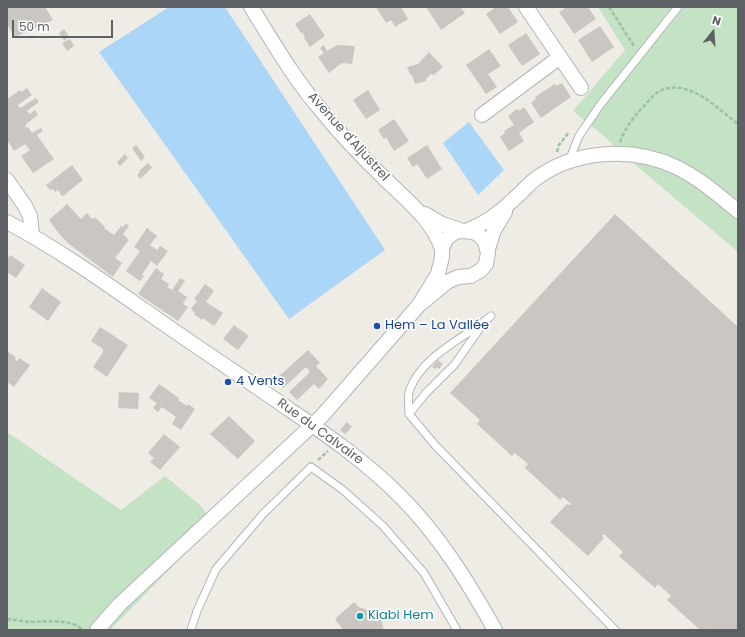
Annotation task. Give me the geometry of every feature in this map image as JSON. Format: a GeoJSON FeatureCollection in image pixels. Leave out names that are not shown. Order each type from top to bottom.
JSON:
{"type":"FeatureCollection","features":[{"type":"Feature","properties":{"kind":"street","name":"Avenue d'Aljustrel"},"geometry":{"type":"LineString","coordinates":[[251,7],[283,58],[319,109],[358,152],[420,214],[435,233],[442,253]]}},
{"type":"Feature","properties":{"kind":"street"},"geometry":{"type":"LineString","coordinates":[[526,7],[581,88]]}},
{"type":"Feature","properties":{"kind":"street"},"geometry":{"type":"LineString","coordinates":[[482,115],[560,57]]}},
{"type":"Feature","properties":{"kind":"street"},"geometry":{"type":"LineString","coordinates":[[419,305],[438,274],[444,242],[449,236],[455,232],[484,224],[514,200],[533,181],[552,169],[569,162],[615,153],[645,157],[675,166],[701,182],[738,211]]}},
{"type":"Feature","properties":{"kind":"street"},"geometry":{"type":"LineString","coordinates":[[7,180],[30,216],[32,236]]}},
{"type":"Feature","properties":{"kind":"street"},"geometry":{"type":"LineString","coordinates":[[97,630],[120,604],[312,425],[336,400],[419,305],[447,282],[458,277],[471,276],[481,270],[487,260],[488,249],[494,230],[514,200]]}},
{"type":"Feature","properties":{"kind":"street","name":"Avenue d'Aljustrel"},"geometry":{"type":"LineString","coordinates":[[410,203],[423,213],[442,224],[464,230]]}},
{"type":"Feature","properties":{"kind":"street","name":"Rue du Calvaire"},"geometry":{"type":"LineString","coordinates":[[7,222],[56,250],[337,442],[381,478],[418,515],[438,539],[458,567],[496,630]]}},
{"type":"Feature","properties":{"kind":"street"},"geometry":{"type":"LineString","coordinates":[[464,230],[474,232],[480,236],[488,249]]}},
{"type":"Feature","properties":{"kind":"street"},"geometry":{"type":"LineString","coordinates":[[442,253],[444,265],[449,271],[463,277]]}},
{"type":"Feature","properties":{"kind":"street"},"geometry":{"type":"LineString","coordinates":[[88,630],[103,616],[120,604]]}},
{"type":"Feature","properties":{"kind":"lane"},"geometry":{"type":"LineString","coordinates":[[569,162],[579,136],[600,105],[678,7]]}},
{"type":"Feature","properties":{"kind":"lane"},"geometry":{"type":"LineString","coordinates":[[491,316],[482,324],[438,354],[418,374],[409,390],[409,414],[435,445],[615,630]]}},
{"type":"Feature","properties":{"kind":"lane"},"geometry":{"type":"LineString","coordinates":[[409,414],[426,393],[455,364],[482,324]]}},
{"type":"Feature","properties":{"kind":"lane"},"geometry":{"type":"LineString","coordinates":[[191,630],[197,611],[216,569],[263,514],[311,467],[343,490],[383,526],[424,573],[458,630]]}},
{"type":"Feature","properties":{"kind":"path"},"geometry":{"type":"LineString","coordinates":[[609,7],[635,48]]}},
{"type":"Feature","properties":{"kind":"path"},"geometry":{"type":"LineString","coordinates":[[615,153],[622,134],[635,114],[655,94],[668,88],[689,89],[738,124]]}},
{"type":"Feature","properties":{"kind":"path"},"geometry":{"type":"LineString","coordinates":[[552,169],[559,144],[573,127]]}},
{"type":"Feature","properties":{"kind":"path"},"geometry":{"type":"LineString","coordinates":[[311,467],[337,442]]}},
{"type":"Feature","properties":{"kind":"path"},"geometry":{"type":"LineString","coordinates":[[7,619],[29,622],[60,622],[79,626],[82,630]]}},
{"type":"Feature","properties":{"kind":"green space"},"geometry":{"type":"Polygon","coordinates":[[[598,7],[738,7],[738,252],[573,111],[625,50],[598,7]]]}},
{"type":"Feature","properties":{"kind":"green space"},"geometry":{"type":"Polygon","coordinates":[[[7,432],[121,510],[165,476],[200,505],[214,524],[110,630],[7,630],[7,432]]]}},
{"type":"Feature","properties":{"kind":"water"},"geometry":{"type":"Polygon","coordinates":[[[169,7],[225,7],[385,250],[289,319],[99,52],[169,7]]]}},
{"type":"Feature","properties":{"kind":"water"},"geometry":{"type":"Polygon","coordinates":[[[469,122],[504,170],[478,195],[443,143],[469,122]]]}},
{"type":"Feature","properties":{"kind":"building"},"geometry":{"type":"Polygon","coordinates":[[[7,7],[45,7],[53,20],[15,37],[7,24],[7,7]]]}},
{"type":"Feature","properties":{"kind":"building"},"geometry":{"type":"Polygon","coordinates":[[[376,7],[401,7],[408,19],[395,27],[391,20],[386,23],[376,7]]]}},
{"type":"Feature","properties":{"kind":"building"},"geometry":{"type":"Polygon","coordinates":[[[426,7],[460,7],[465,13],[441,30],[426,7]]]}},
{"type":"Feature","properties":{"kind":"building"},"geometry":{"type":"Polygon","coordinates":[[[496,7],[508,7],[518,22],[500,34],[486,14],[496,7]]]}},
{"type":"Feature","properties":{"kind":"building"},"geometry":{"type":"Polygon","coordinates":[[[567,7],[588,7],[596,19],[574,34],[559,12],[567,7]]]}},
{"type":"Feature","properties":{"kind":"building"},"geometry":{"type":"Polygon","coordinates":[[[310,14],[325,36],[310,47],[302,32],[301,33],[295,24],[310,14]]]}},
{"type":"Feature","properties":{"kind":"building"},"geometry":{"type":"Polygon","coordinates":[[[600,26],[614,47],[592,62],[578,40],[600,26]]]}},
{"type":"Feature","properties":{"kind":"building"},"geometry":{"type":"Polygon","coordinates":[[[64,29],[69,37],[64,41],[59,33],[64,29]]]}},
{"type":"Feature","properties":{"kind":"building"},"geometry":{"type":"Polygon","coordinates":[[[526,33],[540,54],[522,66],[508,45],[526,33]]]}},
{"type":"Feature","properties":{"kind":"building"},"geometry":{"type":"Polygon","coordinates":[[[70,39],[74,46],[67,51],[62,43],[70,39]]]}},
{"type":"Feature","properties":{"kind":"building"},"geometry":{"type":"Polygon","coordinates":[[[324,45],[327,51],[337,45],[355,46],[352,64],[342,63],[329,73],[318,57],[324,53],[320,48],[324,45]]]}},
{"type":"Feature","properties":{"kind":"building"},"geometry":{"type":"Polygon","coordinates":[[[489,49],[501,66],[488,74],[497,87],[486,94],[466,65],[489,49]]]}},
{"type":"Feature","properties":{"kind":"building"},"geometry":{"type":"Polygon","coordinates":[[[429,52],[443,67],[434,75],[431,74],[426,81],[415,84],[407,67],[418,64],[429,52]]]}},
{"type":"Feature","properties":{"kind":"building"},"geometry":{"type":"Polygon","coordinates":[[[562,83],[571,97],[541,118],[531,103],[536,99],[535,97],[555,84],[556,86],[562,83]]]}},
{"type":"Feature","properties":{"kind":"building"},"geometry":{"type":"Polygon","coordinates":[[[27,88],[32,95],[18,105],[20,108],[36,98],[39,102],[27,111],[30,114],[35,110],[38,115],[25,125],[26,128],[28,127],[32,133],[41,128],[43,131],[37,135],[54,159],[33,173],[21,156],[30,150],[25,144],[14,151],[7,140],[7,99],[20,90],[21,92],[27,88]]]}},
{"type":"Feature","properties":{"kind":"building"},"geometry":{"type":"Polygon","coordinates":[[[368,90],[380,110],[366,119],[353,100],[368,90]]]}},
{"type":"Feature","properties":{"kind":"building"},"geometry":{"type":"Polygon","coordinates":[[[524,107],[534,122],[519,133],[524,141],[509,151],[500,137],[505,133],[504,131],[514,125],[508,116],[517,109],[519,111],[524,107]]]}},
{"type":"Feature","properties":{"kind":"building"},"geometry":{"type":"Polygon","coordinates":[[[394,119],[409,141],[394,151],[386,137],[384,139],[378,130],[394,119]]]}},
{"type":"Feature","properties":{"kind":"building"},"geometry":{"type":"Polygon","coordinates":[[[136,145],[145,157],[141,161],[132,148],[136,145]]]}},
{"type":"Feature","properties":{"kind":"building"},"geometry":{"type":"Polygon","coordinates":[[[427,145],[442,169],[427,179],[417,164],[413,167],[407,158],[427,145]]]}},
{"type":"Feature","properties":{"kind":"building"},"geometry":{"type":"Polygon","coordinates":[[[125,154],[128,158],[120,166],[117,162],[125,154]]]}},
{"type":"Feature","properties":{"kind":"building"},"geometry":{"type":"Polygon","coordinates":[[[148,163],[152,168],[140,179],[137,175],[140,172],[139,171],[148,163]]]}},
{"type":"Feature","properties":{"kind":"building"},"geometry":{"type":"Polygon","coordinates":[[[72,165],[83,180],[62,196],[58,190],[55,192],[53,189],[50,190],[46,185],[72,165]]]}},
{"type":"Feature","properties":{"kind":"building"},"geometry":{"type":"Polygon","coordinates":[[[67,204],[81,219],[87,213],[92,219],[94,217],[98,220],[105,227],[104,228],[114,235],[121,226],[123,227],[126,223],[129,226],[123,234],[129,240],[115,258],[122,263],[113,277],[69,244],[49,220],[67,204]]]}},
{"type":"Feature","properties":{"kind":"building"},"geometry":{"type":"Polygon","coordinates":[[[615,214],[738,327],[738,630],[708,630],[706,628],[704,630],[700,630],[667,600],[671,596],[658,584],[655,588],[619,556],[623,552],[604,534],[602,536],[604,538],[588,556],[550,522],[567,504],[571,504],[563,497],[560,500],[525,468],[528,464],[515,453],[512,456],[477,424],[480,420],[450,393],[615,214]]]}},
{"type":"Feature","properties":{"kind":"building"},"geometry":{"type":"Polygon","coordinates":[[[147,228],[157,236],[150,245],[157,250],[160,246],[168,251],[157,266],[151,261],[140,281],[126,271],[140,251],[134,247],[147,228]]]}},
{"type":"Feature","properties":{"kind":"building"},"geometry":{"type":"Polygon","coordinates":[[[10,255],[25,265],[16,278],[7,272],[7,259],[10,255]]]}},
{"type":"Feature","properties":{"kind":"building"},"geometry":{"type":"Polygon","coordinates":[[[156,268],[164,274],[161,279],[169,284],[167,287],[172,290],[180,278],[185,281],[178,291],[187,297],[183,304],[188,307],[178,321],[138,294],[156,268]]]}},
{"type":"Feature","properties":{"kind":"building"},"geometry":{"type":"Polygon","coordinates":[[[205,284],[214,291],[206,302],[223,313],[214,326],[203,318],[202,320],[194,314],[195,313],[191,309],[197,301],[194,299],[205,284]]]}},
{"type":"Feature","properties":{"kind":"building"},"geometry":{"type":"Polygon","coordinates":[[[42,288],[61,302],[48,321],[29,307],[42,288]]]}},
{"type":"Feature","properties":{"kind":"building"},"geometry":{"type":"Polygon","coordinates":[[[234,325],[249,336],[238,350],[223,339],[234,325]]]}},
{"type":"Feature","properties":{"kind":"building"},"geometry":{"type":"Polygon","coordinates":[[[100,327],[128,345],[107,377],[93,367],[103,352],[103,349],[91,341],[100,327]]]}},
{"type":"Feature","properties":{"kind":"building"},"geometry":{"type":"Polygon","coordinates":[[[308,350],[320,363],[316,366],[328,379],[319,389],[314,384],[297,400],[289,392],[310,372],[306,367],[283,388],[276,379],[308,350]]]}},
{"type":"Feature","properties":{"kind":"building"},"geometry":{"type":"Polygon","coordinates":[[[7,351],[16,357],[15,359],[17,361],[19,358],[30,365],[14,387],[7,382],[7,351]]]}},
{"type":"Feature","properties":{"kind":"building"},"geometry":{"type":"Polygon","coordinates":[[[438,360],[443,364],[439,369],[437,367],[435,369],[432,367],[438,360]]]}},
{"type":"Feature","properties":{"kind":"building"},"geometry":{"type":"Polygon","coordinates":[[[159,384],[179,398],[178,400],[195,409],[181,430],[172,424],[176,417],[162,407],[158,412],[153,408],[157,403],[149,398],[159,384]]]}},
{"type":"Feature","properties":{"kind":"building"},"geometry":{"type":"Polygon","coordinates":[[[119,392],[139,393],[138,409],[118,408],[119,392]]]}},
{"type":"Feature","properties":{"kind":"building"},"geometry":{"type":"Polygon","coordinates":[[[229,416],[255,441],[238,459],[210,434],[229,416]]]}},
{"type":"Feature","properties":{"kind":"building"},"geometry":{"type":"Polygon","coordinates":[[[347,422],[352,427],[345,434],[340,430],[347,422]]]}},
{"type":"Feature","properties":{"kind":"building"},"geometry":{"type":"Polygon","coordinates":[[[164,434],[180,447],[160,470],[150,462],[154,458],[148,453],[164,434]]]}},
{"type":"Feature","properties":{"kind":"building","name":"Kiabi Hem"},"geometry":{"type":"Polygon","coordinates":[[[354,602],[359,607],[375,613],[381,612],[383,630],[343,630],[335,619],[354,602]]]}},
{"type":"Feature","properties":{"kind":"place","name":"Hem – La Vallée"},"geometry":{"type":"Point","coordinates":[377,326]}},
{"type":"Feature","properties":{"kind":"place","name":"4 Vents"},"geometry":{"type":"Point","coordinates":[228,382]}},
{"type":"Feature","properties":{"kind":"place","name":"Kiabi Hem"},"geometry":{"type":"Point","coordinates":[360,616]}}]}
